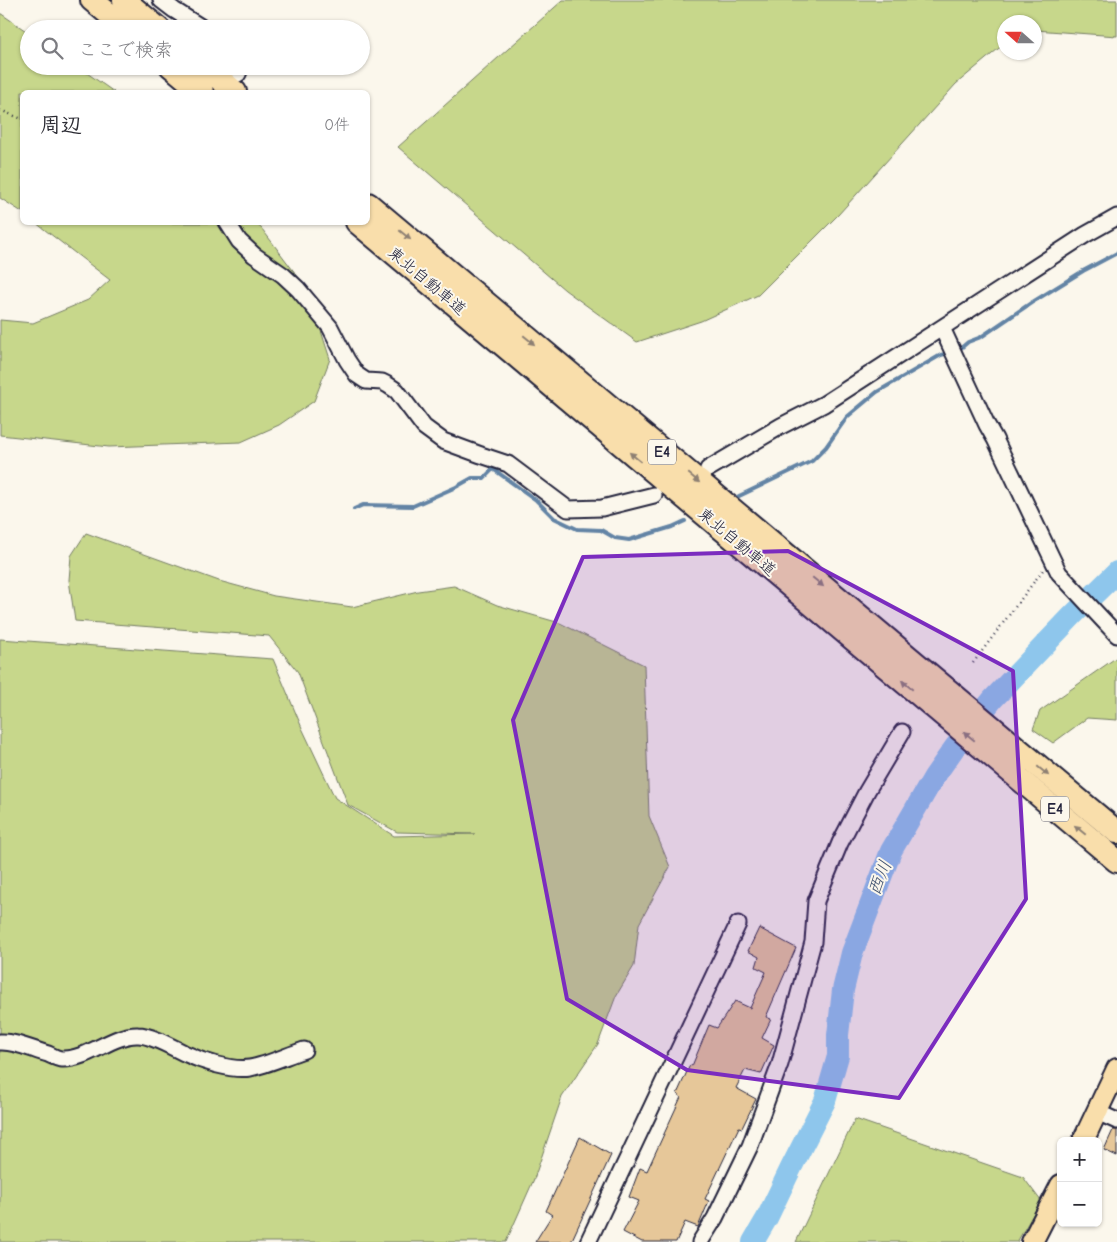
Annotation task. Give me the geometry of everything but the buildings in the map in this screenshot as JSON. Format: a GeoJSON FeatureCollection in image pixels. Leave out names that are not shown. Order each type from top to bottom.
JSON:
{"type":"FeatureCollection","features":[{"type":"Feature","properties":{"kind":"highway"},"geometry":{"type":"LineString","coordinates":[[92,0],[116,20]]}},
{"type":"Feature","properties":{"kind":"highway"},"geometry":{"type":"LineString","coordinates":[[124,0],[148,20]]}},
{"type":"Feature","properties":{"kind":"highway"},"geometry":{"type":"LineString","coordinates":[[182,75],[200,90]]}},
{"type":"Feature","properties":{"kind":"highway","name":"東北自動車道"},"geometry":{"type":"LineString","coordinates":[[370,206],[951,708]]}},
{"type":"Feature","properties":{"kind":"highway","name":"東北自動車道"},"geometry":{"type":"LineString","coordinates":[[361,225],[999,748],[1117,861]]}},
{"type":"Feature","properties":{"kind":"highway","name":"東北自動車道"},"geometry":{"type":"LineString","coordinates":[[999,748],[1117,832]]}},
{"type":"Feature","properties":{"kind":"main road"},"geometry":{"type":"LineString","coordinates":[[1085,1137],[1117,1069]]}},
{"type":"Feature","properties":{"kind":"main road"},"geometry":{"type":"LineString","coordinates":[[1032,1242],[1057,1193]]}},
{"type":"Feature","properties":{"kind":"street"},"geometry":{"type":"LineString","coordinates":[[161,0],[190,20]]}},
{"type":"Feature","properties":{"kind":"street"},"geometry":{"type":"LineString","coordinates":[[708,469],[781,426],[824,404],[1085,235],[1117,217]]}},
{"type":"Feature","properties":{"kind":"street"},"geometry":{"type":"LineString","coordinates":[[229,225],[239,241],[254,255],[283,274],[298,289],[330,327],[357,375],[366,381],[382,382],[397,391],[424,427],[443,441],[508,464],[568,509],[602,508],[654,494]]}},
{"type":"Feature","properties":{"kind":"street"},"geometry":{"type":"LineString","coordinates":[[942,328],[1059,573],[1114,632]]}},
{"type":"Feature","properties":{"kind":"street"},"geometry":{"type":"LineString","coordinates":[[700,1242],[715,1218],[750,1146],[780,1064],[813,942],[816,901],[840,843],[902,732]]}},
{"type":"Feature","properties":{"kind":"street"},"geometry":{"type":"LineString","coordinates":[[588,1242],[738,924]]}},
{"type":"Feature","properties":{"kind":"street"},"geometry":{"type":"LineString","coordinates":[[0,1042],[18,1044],[61,1059],[75,1058],[125,1036],[139,1034],[185,1053],[232,1068],[250,1068],[304,1050]]}},
{"type":"Feature","properties":{"kind":"street"},"geometry":{"type":"LineString","coordinates":[[1097,1112],[1117,1121]]}},
{"type":"Feature","properties":{"kind":"path"},"geometry":{"type":"LineString","coordinates":[[0,110],[20,118]]}},
{"type":"Feature","properties":{"kind":"path"},"geometry":{"type":"LineString","coordinates":[[973,663],[1052,559]]}},
{"type":"Feature","properties":{"kind":"highlighted area"},"geometry":{"type":"Polygon","coordinates":[[[788,551],[1013,671],[1026,899],[899,1098],[687,1070],[567,999],[513,720],[583,557],[788,551]]]}},
{"type":"Feature","properties":{"kind":"green space"},"geometry":{"type":"Polygon","coordinates":[[[563,0],[1117,0],[1117,36],[1042,31],[1042,15],[997,15],[997,50],[956,84],[838,215],[758,295],[701,321],[637,342],[565,290],[398,147],[563,0]]]}},
{"type":"Feature","properties":{"kind":"green space"},"geometry":{"type":"Polygon","coordinates":[[[0,13],[20,27],[20,75],[90,75],[111,90],[20,90],[20,211],[0,198],[0,13]]]}},
{"type":"Feature","properties":{"kind":"green space"},"geometry":{"type":"Polygon","coordinates":[[[39,225],[257,225],[308,290],[330,359],[314,401],[279,425],[241,442],[109,447],[0,435],[0,320],[33,323],[88,300],[110,280],[39,225]]]}},
{"type":"Feature","properties":{"kind":"green space"},"geometry":{"type":"Polygon","coordinates":[[[86,533],[219,581],[274,596],[352,607],[418,591],[454,586],[497,605],[560,623],[644,665],[649,816],[670,867],[639,924],[634,966],[616,996],[598,1044],[562,1097],[534,1179],[506,1242],[0,1242],[0,639],[273,659],[302,728],[335,798],[394,836],[475,834],[397,832],[348,805],[298,672],[269,636],[75,621],[69,580],[71,556],[86,533]]]}},
{"type":"Feature","properties":{"kind":"green space"},"geometry":{"type":"Polygon","coordinates":[[[1117,657],[1117,720],[1087,718],[1053,743],[1033,729],[1040,711],[1117,657]]]}},
{"type":"Feature","properties":{"kind":"green space"},"geometry":{"type":"Polygon","coordinates":[[[855,1119],[1023,1177],[1041,1201],[1017,1242],[796,1242],[855,1119]]]}},
{"type":"Feature","properties":{"kind":"waterway"},"geometry":{"type":"LineString","coordinates":[[955,350],[981,337],[1031,303],[1083,271],[1117,253]]}},
{"type":"Feature","properties":{"kind":"waterway"},"geometry":{"type":"LineString","coordinates":[[737,497],[812,461],[826,447],[847,417],[877,392],[941,355],[948,353]]}},
{"type":"Feature","properties":{"kind":"waterway"},"geometry":{"type":"LineString","coordinates":[[354,509],[363,505],[413,506],[472,478],[484,478],[493,469],[536,500],[554,518],[577,529],[601,530],[615,538],[629,540],[672,527],[685,521]]}},
{"type":"Feature","properties":{"kind":"waterway","name":"西川"},"geometry":{"type":"LineString","coordinates":[[753,1242],[767,1218],[825,1101],[838,1056],[838,1035],[843,990],[852,953],[891,851],[934,777],[993,699],[1117,572]]}}]}
